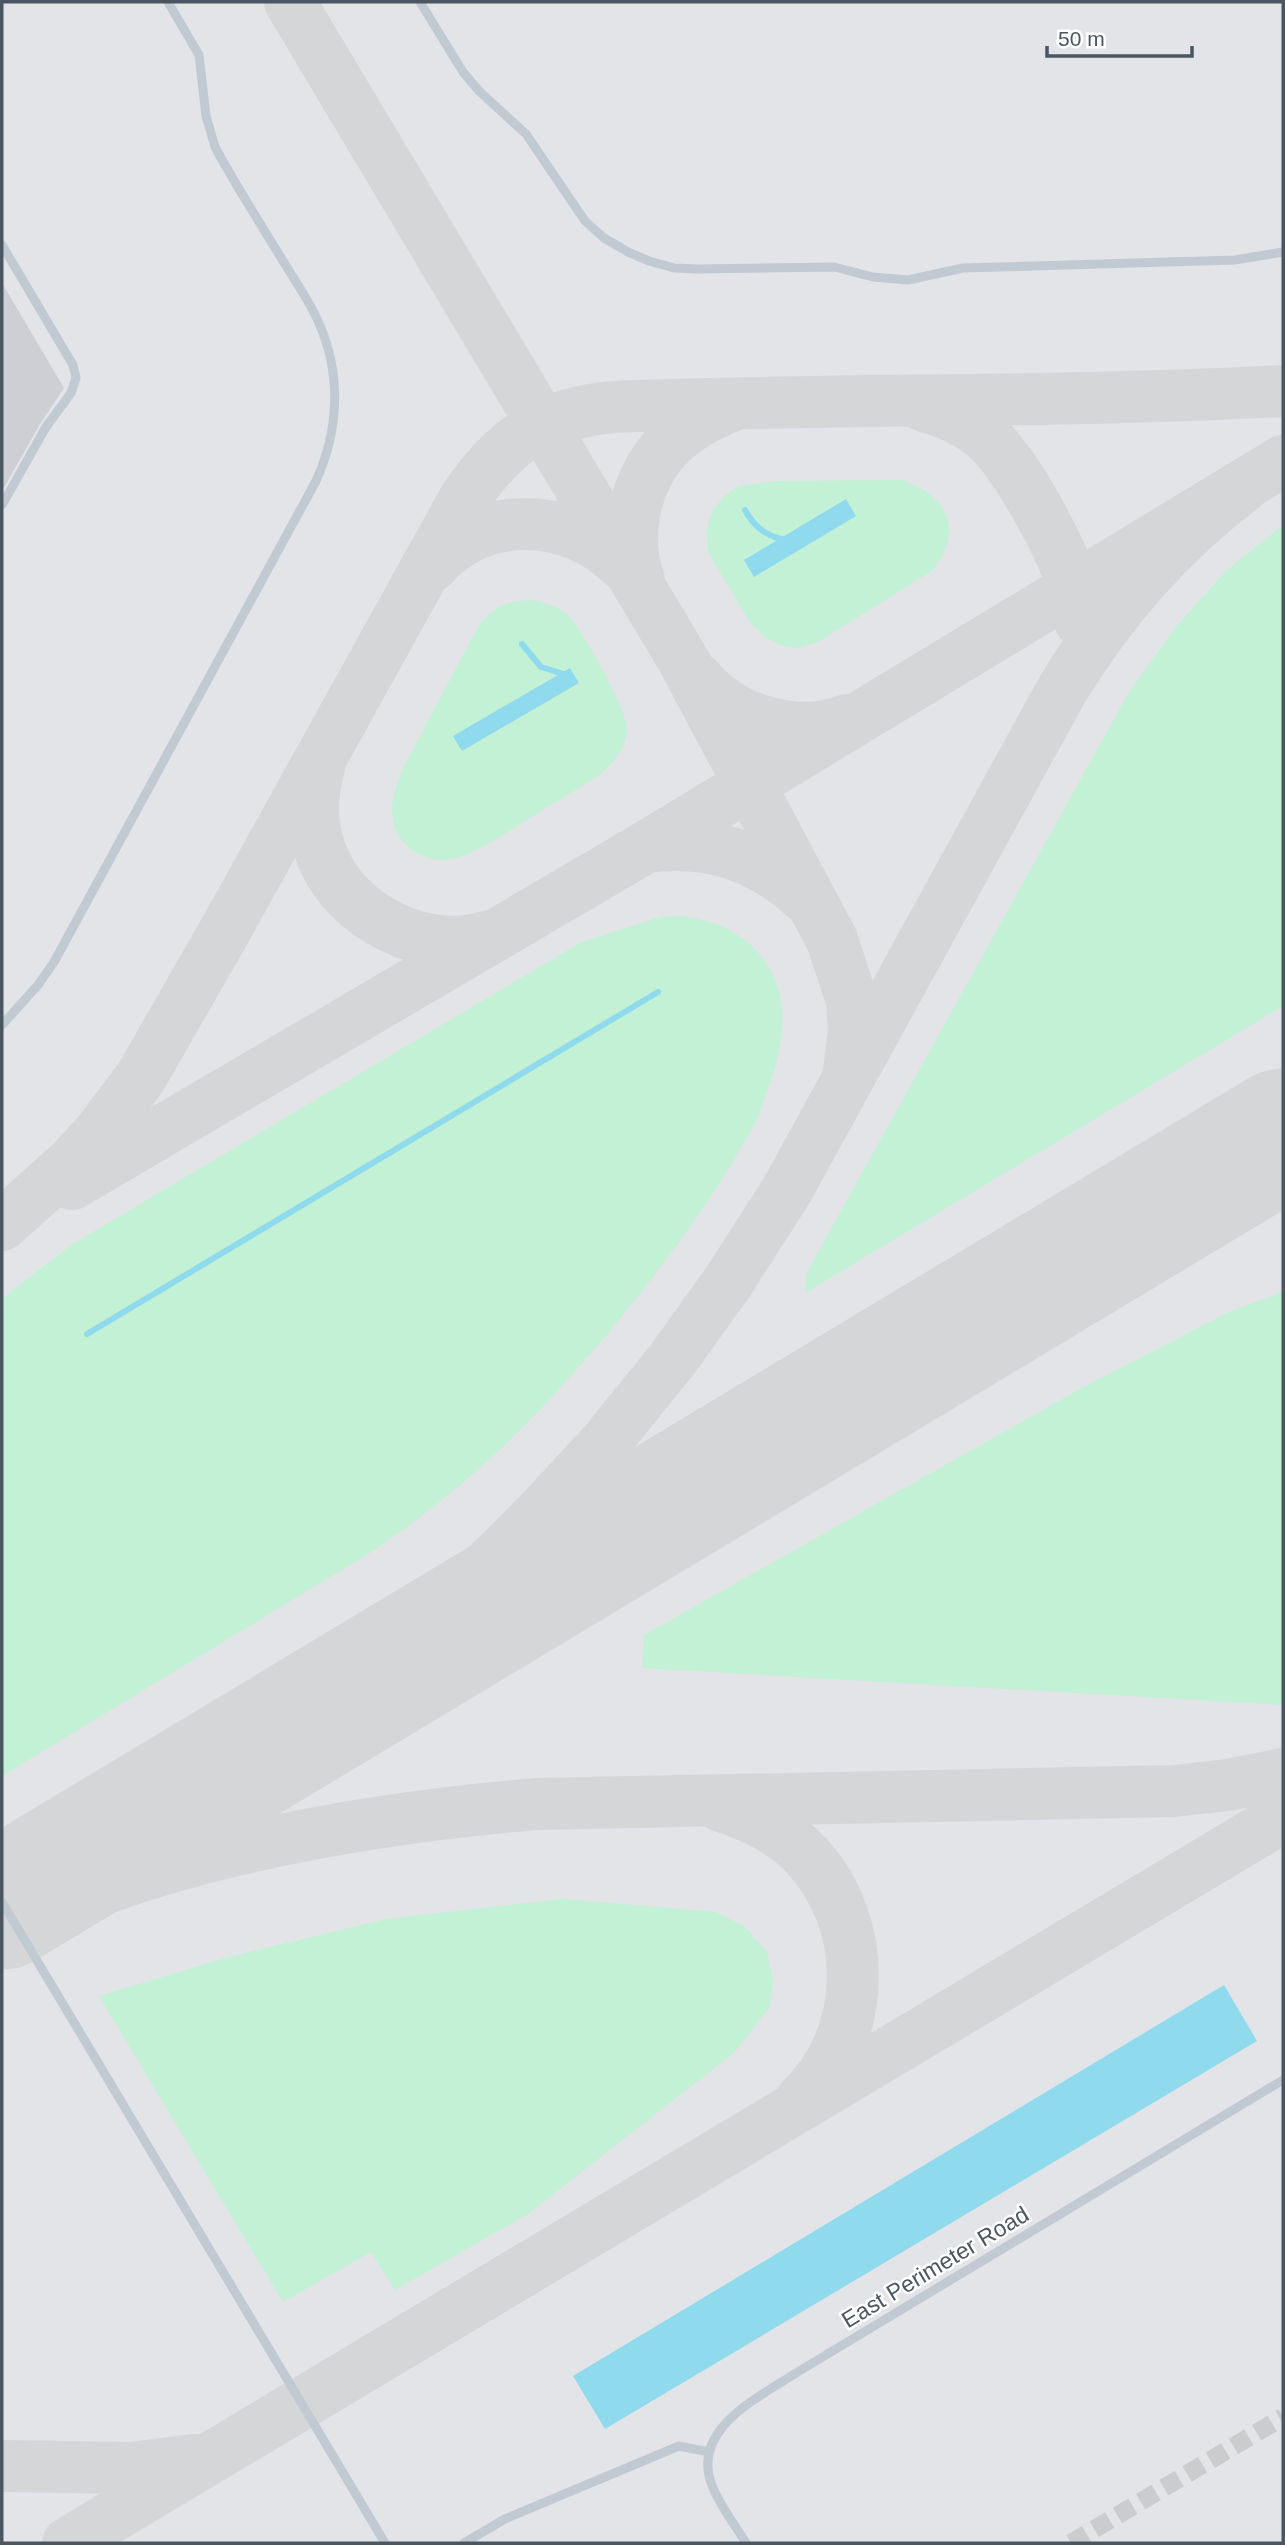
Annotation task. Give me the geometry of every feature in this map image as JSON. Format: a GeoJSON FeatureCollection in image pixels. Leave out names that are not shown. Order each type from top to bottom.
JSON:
{"type":"FeatureCollection","features":[{"type":"Feature","properties":{"kind":"lane"},"geometry":{"type":"LineString","coordinates":[[2,1025],[38,985],[54,962],[316,481],[332,436],[336,406],[333,368],[319,322],[215,147],[206,116],[199,55],[168,2]]}},
{"type":"Feature","properties":{"kind":"lane"},"geometry":{"type":"LineString","coordinates":[[420,2],[463,72],[532,141],[585,221],[604,238],[649,261],[674,268],[697,269],[835,267],[888,280],[908,280],[963,268],[1236,260],[1283,252]]}},
{"type":"Feature","properties":{"kind":"lane"},"geometry":{"type":"LineString","coordinates":[[2,245],[76,372],[71,393],[46,427],[2,505]]}},
{"type":"Feature","properties":{"kind":"lane"},"geometry":{"type":"LineString","coordinates":[[2,1902],[385,2543]]}},
{"type":"Feature","properties":{"kind":"lane","name":"East Perimeter Road"},"geometry":{"type":"LineString","coordinates":[[709,2452],[716,2434],[726,2421],[796,2373],[1283,2080]]}},
{"type":"Feature","properties":{"kind":"lane"},"geometry":{"type":"LineString","coordinates":[[464,2543],[505,2519],[679,2446],[709,2452],[708,2470],[713,2487],[746,2543]]}},
{"type":"Feature","properties":{"kind":"shaded area"},"geometry":{"type":"Polygon","coordinates":[[[2,2],[1283,2],[1283,2543],[2,2543],[2,2]]]}},
{"type":"Feature","properties":{"kind":"green space"},"geometry":{"type":"Polygon","coordinates":[[[902,480],[931,495],[946,516],[948,541],[933,570],[818,642],[796,648],[780,645],[764,637],[750,622],[708,552],[707,530],[711,514],[723,497],[738,486],[777,481],[902,480]]]}},
{"type":"Feature","properties":{"kind":"green space"},"geometry":{"type":"Polygon","coordinates":[[[1283,525],[1283,1006],[805,1293],[806,1274],[1128,694],[1175,628],[1226,571],[1283,525]]]}},
{"type":"Feature","properties":{"kind":"green space"},"geometry":{"type":"Polygon","coordinates":[[[531,600],[557,608],[576,625],[620,704],[627,727],[623,747],[602,773],[496,839],[455,858],[439,860],[427,857],[406,844],[394,823],[392,806],[402,770],[479,625],[502,606],[531,600]],[[570,668],[454,736],[462,751],[579,683],[570,668]]]}},
{"type":"Feature","properties":{"kind":"green space"},"geometry":{"type":"Polygon","coordinates":[[[680,916],[708,921],[733,932],[754,948],[763,959],[778,988],[782,1006],[780,1042],[777,1061],[758,1118],[703,1209],[625,1312],[575,1372],[521,1429],[417,1520],[368,1554],[2,1776],[2,1299],[71,1245],[580,943],[660,917],[680,916]]]}},
{"type":"Feature","properties":{"kind":"green space"},"geometry":{"type":"Polygon","coordinates":[[[1283,1292],[1283,1705],[642,1668],[644,1635],[1082,1388],[1231,1311],[1283,1292]]]}},
{"type":"Feature","properties":{"kind":"green space"},"geometry":{"type":"Polygon","coordinates":[[[562,1899],[716,1912],[744,1926],[767,1952],[773,1979],[770,2006],[735,2052],[528,2214],[395,2290],[371,2252],[283,2302],[99,1996],[236,1955],[387,1919],[562,1899]]]}},
{"type":"Feature","properties":{"kind":"water"},"geometry":{"type":"Polygon","coordinates":[[[846,499],[856,516],[754,577],[744,560],[846,499]]]}},
{"type":"Feature","properties":{"kind":"water"},"geometry":{"type":"Polygon","coordinates":[[[570,668],[579,683],[462,751],[453,736],[570,668]]]}},
{"type":"Feature","properties":{"kind":"water"},"geometry":{"type":"Polygon","coordinates":[[[1224,1985],[1257,2041],[605,2429],[573,2376],[1224,1985]]]}},
{"type":"Feature","properties":{"kind":"building"},"geometry":{"type":"Polygon","coordinates":[[[2,283],[64,388],[2,491],[2,283]]]}},
{"type":"Feature","properties":{"kind":"waterway"},"geometry":{"type":"LineString","coordinates":[[745,510],[762,531],[787,540]]}},
{"type":"Feature","properties":{"kind":"waterway"},"geometry":{"type":"LineString","coordinates":[[522,644],[541,667],[567,675]]}},
{"type":"Feature","properties":{"kind":"waterway"},"geometry":{"type":"LineString","coordinates":[[87,1334],[658,992]]}},
{"type":"Feature","properties":{"kind":"taxiway"},"geometry":{"type":"LineString","coordinates":[[290,2],[685,663],[832,940],[852,1001],[854,1030],[849,1071]]}},
{"type":"Feature","properties":{"kind":"taxiway"},"geometry":{"type":"LineString","coordinates":[[2,1225],[71,1163],[98,1134],[141,1077],[465,498],[495,461],[527,433],[566,416],[614,407],[1283,391]]}},
{"type":"Feature","properties":{"kind":"taxiway"},"geometry":{"type":"LineString","coordinates":[[639,580],[632,543],[633,524],[636,505],[650,470],[671,442],[684,431],[734,405]]}},
{"type":"Feature","properties":{"kind":"taxiway"},"geometry":{"type":"LineString","coordinates":[[924,406],[949,414],[972,426],[986,437],[1012,467],[1062,557],[1077,598],[1080,621]]}},
{"type":"Feature","properties":{"kind":"taxiway"},"geometry":{"type":"LineString","coordinates":[[72,1184],[646,847],[1283,461]]}},
{"type":"Feature","properties":{"kind":"taxiway"},"geometry":{"type":"LineString","coordinates":[[245,1758],[408,1636],[468,1585],[604,1444],[672,1360],[728,1282],[787,1190],[1062,690],[1100,633],[1143,580],[1190,531],[1243,487]]}},
{"type":"Feature","properties":{"kind":"taxiway"},"geometry":{"type":"LineString","coordinates":[[431,567],[451,548],[474,535],[499,527],[524,524],[551,527],[576,534],[600,546],[621,563]]}},
{"type":"Feature","properties":{"kind":"taxiway"},"geometry":{"type":"LineString","coordinates":[[698,679],[712,694],[729,706],[766,722],[807,728],[847,720]]}},
{"type":"Feature","properties":{"kind":"taxiway"},"geometry":{"type":"LineString","coordinates":[[319,768],[314,795],[314,821],[319,846],[328,868],[341,888],[359,906],[380,921],[426,939],[458,942],[490,936]]}},
{"type":"Feature","properties":{"kind":"taxiway"},"geometry":{"type":"LineString","coordinates":[[646,847],[691,846],[732,853],[770,871],[806,898]]}},
{"type":"Feature","properties":{"kind":"taxiway"},"geometry":{"type":"LineString","coordinates":[[2,1925],[142,1876],[232,1851],[362,1825],[449,1813],[537,1804],[1174,1791],[1228,1785],[1283,1774]]}},
{"type":"Feature","properties":{"kind":"taxiway"},"geometry":{"type":"LineString","coordinates":[[719,1805],[766,1825],[798,1847],[827,1883],[842,1914],[850,1946],[853,1979],[849,2011],[840,2043],[824,2073],[802,2099]]}},
{"type":"Feature","properties":{"kind":"taxiway"},"geometry":{"type":"LineString","coordinates":[[68,2543],[1283,1817]]}},
{"type":"Feature","properties":{"kind":"taxiway"},"geometry":{"type":"LineString","coordinates":[[2,2466],[131,2468],[194,2460]]}},
{"type":"Feature","properties":{"kind":"runway"},"geometry":{"type":"LineString","coordinates":[[2,1904],[1283,1134]]}},
{"type":"Feature","properties":{"kind":"tunnel"},"geometry":{"type":"LineString","coordinates":[[1071,2543],[1283,2417]]}}]}
